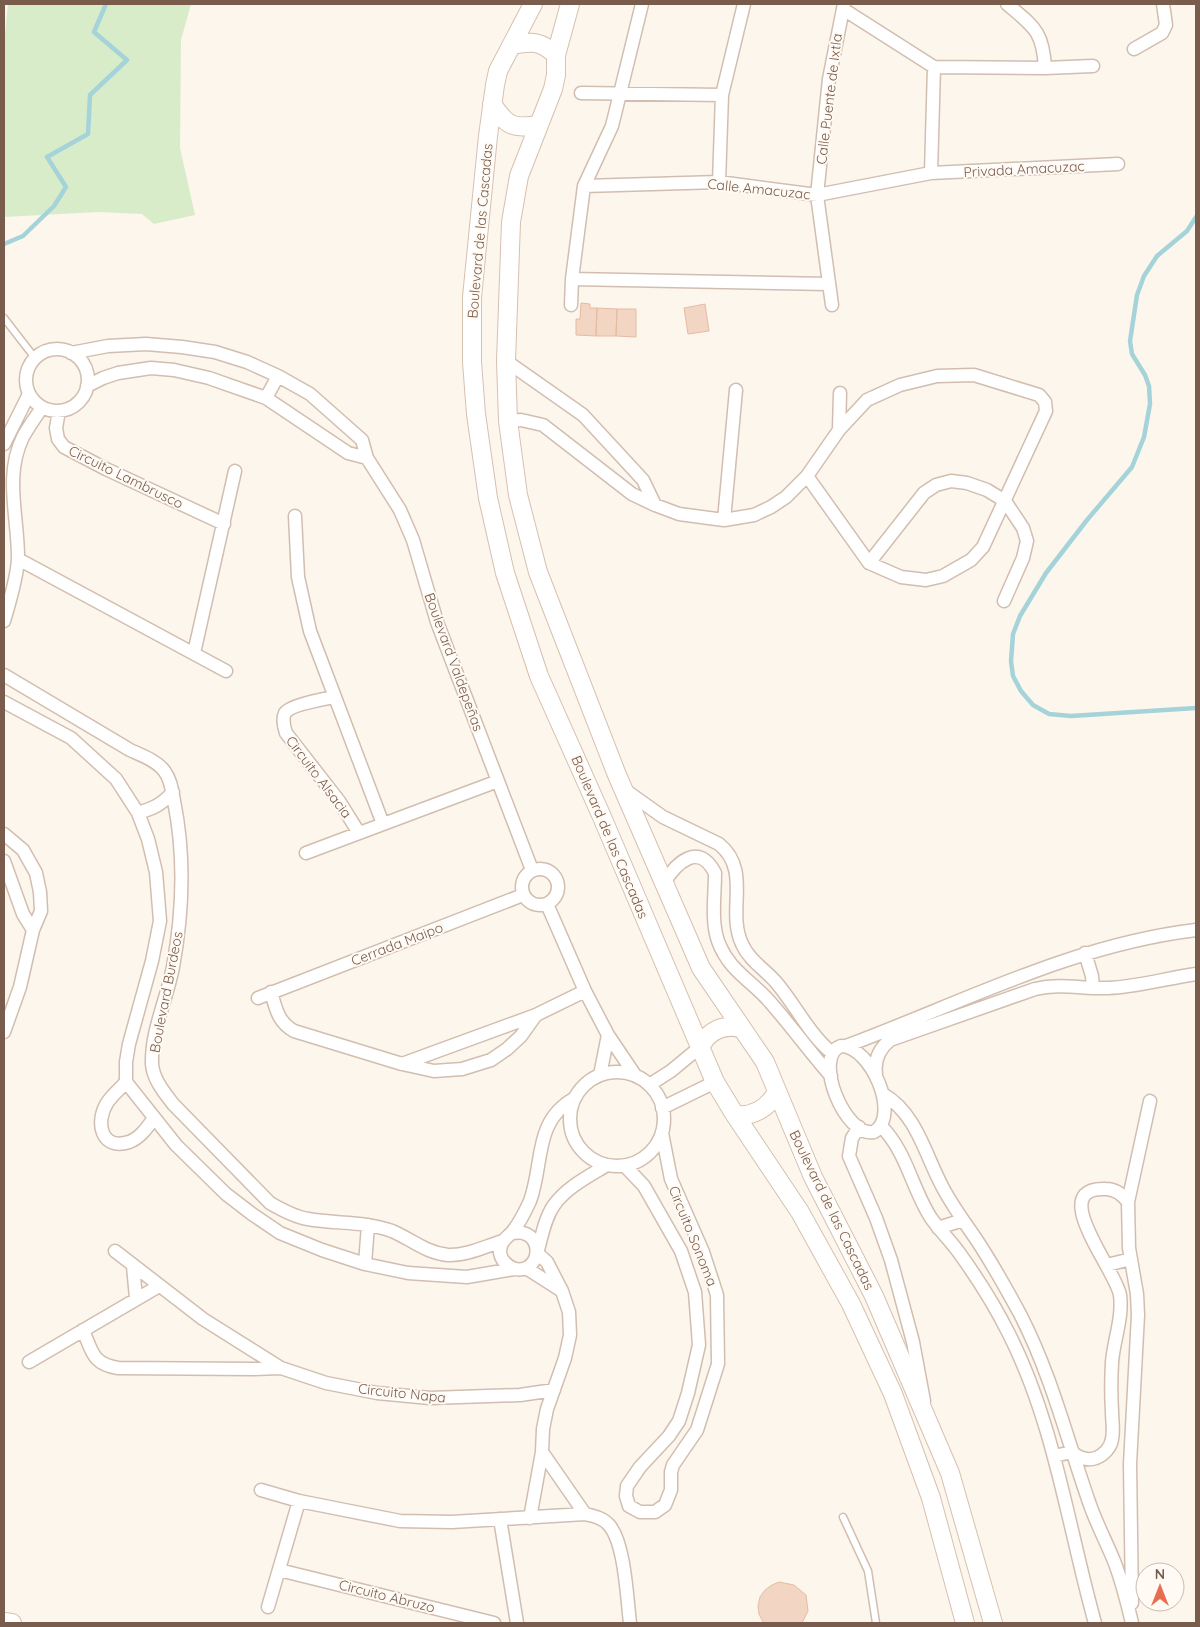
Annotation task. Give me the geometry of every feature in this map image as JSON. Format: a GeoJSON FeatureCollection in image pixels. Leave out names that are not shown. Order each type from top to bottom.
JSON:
{"type":"FeatureCollection","features":[{"type":"Feature","properties":{"kind":"main road","name":"Boulevard de las Cascadas"},"geometry":{"type":"LineString","coordinates":[[533,4],[498,71],[492,104],[472,297],[472,362],[476,414],[488,498],[505,573],[539,676],[602,817],[715,1082],[734,1116],[800,1212],[851,1304],[893,1394],[931,1498],[965,1623]]}},
{"type":"Feature","properties":{"kind":"main road","name":"Boulevard de las Cascadas"},"geometry":{"type":"LineString","coordinates":[[570,4],[556,55],[556,75],[553,89],[519,176],[511,222],[506,361],[508,421],[518,495],[538,572],[622,788],[701,968],[765,1062],[813,1177],[874,1296],[950,1474],[993,1623]]}},
{"type":"Feature","properties":{"kind":"main road"},"geometry":{"type":"LineString","coordinates":[[512,45],[538,42],[556,55]]}},
{"type":"Feature","properties":{"kind":"main road"},"geometry":{"type":"LineString","coordinates":[[492,104],[503,120],[511,125],[520,128],[539,125]]}},
{"type":"Feature","properties":{"kind":"main road"},"geometry":{"type":"LineString","coordinates":[[700,1046],[714,1030],[727,1026],[742,1028]]}},
{"type":"Feature","properties":{"kind":"main road"},"geometry":{"type":"LineString","coordinates":[[734,1116],[757,1112],[769,1104],[777,1092]]}},
{"type":"Feature","properties":{"kind":"main road"},"geometry":{"type":"LineString","coordinates":[[4,1622],[12,1623]]}},
{"type":"Feature","properties":{"kind":"street"},"geometry":{"type":"LineString","coordinates":[[571,305],[572,280],[584,186],[612,126],[642,4]]}},
{"type":"Feature","properties":{"kind":"street"},"geometry":{"type":"LineString","coordinates":[[719,182],[722,95],[744,4]]}},
{"type":"Feature","properties":{"kind":"street"},"geometry":{"type":"LineString","coordinates":[[1007,4],[1030,23],[1040,38],[1044,52],[1045,68]]}},
{"type":"Feature","properties":{"kind":"street"},"geometry":{"type":"LineString","coordinates":[[1134,49],[1162,33],[1166,25],[1163,4]]}},
{"type":"Feature","properties":{"kind":"street"},"geometry":{"type":"LineString","coordinates":[[843,6],[934,67],[1045,68],[1093,66]]}},
{"type":"Feature","properties":{"kind":"street","name":"Calle Puente de Ixtla"},"geometry":{"type":"LineString","coordinates":[[832,305],[817,195],[829,79],[843,6]]}},
{"type":"Feature","properties":{"kind":"street"},"geometry":{"type":"LineString","coordinates":[[931,173],[934,67]]}},
{"type":"Feature","properties":{"kind":"street"},"geometry":{"type":"LineString","coordinates":[[581,93],[722,95]]}},
{"type":"Feature","properties":{"kind":"street","name":"Privada Amacuzac"},"geometry":{"type":"LineString","coordinates":[[931,173],[1118,164]]}},
{"type":"Feature","properties":{"kind":"street","name":"Calle Amacuzac"},"geometry":{"type":"LineString","coordinates":[[584,186],[719,182],[817,195],[931,173]]}},
{"type":"Feature","properties":{"kind":"street"},"geometry":{"type":"LineString","coordinates":[[572,280],[829,284]]}},
{"type":"Feature","properties":{"kind":"street","name":"Boulevard Valdepeñas"},"geometry":{"type":"LineString","coordinates":[[71,353],[108,346],[146,344],[215,352],[247,362],[278,376],[310,394],[362,440],[367,458],[400,510],[413,540],[437,622],[532,870]]}},
{"type":"Feature","properties":{"kind":"street"},"geometry":{"type":"LineString","coordinates":[[64,350],[71,353],[85,367],[87,386],[84,395],[78,403],[60,411],[42,408],[34,402],[29,394],[26,375],[29,366],[35,358],[49,351],[64,350]]}},
{"type":"Feature","properties":{"kind":"street"},"geometry":{"type":"LineString","coordinates":[[506,361],[583,415],[643,480],[655,505]]}},
{"type":"Feature","properties":{"kind":"street"},"geometry":{"type":"LineString","coordinates":[[87,386],[118,373],[151,368],[174,370],[209,378],[266,398],[348,453],[367,458]]}},
{"type":"Feature","properties":{"kind":"street"},"geometry":{"type":"LineString","coordinates":[[508,421],[521,420],[543,425],[632,494],[655,505],[679,514],[724,520],[754,515],[786,497],[807,476],[839,430],[867,400],[900,385],[938,376],[974,375],[1039,395],[1045,402],[1046,411],[1006,501],[983,547],[971,560],[943,576],[926,580],[901,577],[869,562],[807,476]]}},
{"type":"Feature","properties":{"kind":"street"},"geometry":{"type":"LineString","coordinates":[[266,398],[278,376]]}},
{"type":"Feature","properties":{"kind":"street"},"geometry":{"type":"LineString","coordinates":[[724,520],[736,390]]}},
{"type":"Feature","properties":{"kind":"street"},"geometry":{"type":"LineString","coordinates":[[839,430],[840,393]]}},
{"type":"Feature","properties":{"kind":"street"},"geometry":{"type":"LineString","coordinates":[[4,444],[29,394]]}},
{"type":"Feature","properties":{"kind":"street"},"geometry":{"type":"LineString","coordinates":[[4,621],[18,559],[13,472],[17,452],[24,436],[42,408]]}},
{"type":"Feature","properties":{"kind":"street","name":"Circuito Lambrusco"},"geometry":{"type":"LineString","coordinates":[[60,411],[56,428],[58,438],[64,447],[106,469],[224,524]]}},
{"type":"Feature","properties":{"kind":"street"},"geometry":{"type":"LineString","coordinates":[[194,653],[235,471]]}},
{"type":"Feature","properties":{"kind":"street"},"geometry":{"type":"LineString","coordinates":[[869,562],[924,493],[936,485],[951,482],[967,483],[986,490],[1006,501],[1023,528],[1027,541],[1023,558],[1004,601]]}},
{"type":"Feature","properties":{"kind":"street"},"geometry":{"type":"LineString","coordinates":[[295,516],[298,577],[310,631],[383,824]]}},
{"type":"Feature","properties":{"kind":"street"},"geometry":{"type":"LineString","coordinates":[[18,559],[226,671]]}},
{"type":"Feature","properties":{"kind":"street","name":"Boulevard Burdeos"},"geometry":{"type":"LineString","coordinates":[[4,675],[130,750],[151,760],[165,770],[170,781],[180,827],[182,905],[173,968],[154,1040],[152,1065],[160,1085],[173,1104],[270,1203],[286,1212],[307,1219],[368,1224],[392,1231],[430,1251],[449,1255],[468,1252],[507,1237]]}},
{"type":"Feature","properties":{"kind":"street","name":"Circuito Alsacia"},"geometry":{"type":"LineString","coordinates":[[335,697],[292,708],[285,714],[283,723],[286,734],[339,801],[358,833]]}},
{"type":"Feature","properties":{"kind":"street","name":"Boulevard Burdeos"},"geometry":{"type":"LineString","coordinates":[[4,702],[70,738],[116,779],[138,813],[148,840],[156,872],[160,921],[152,961],[126,1062],[126,1082]]}},
{"type":"Feature","properties":{"kind":"street","name":"Circuito Alsacia"},"geometry":{"type":"LineString","coordinates":[[306,853],[498,781]]}},
{"type":"Feature","properties":{"kind":"street"},"geometry":{"type":"LineString","coordinates":[[622,788],[663,817],[719,844],[732,857],[736,872],[736,920],[742,945],[751,958],[774,980],[816,1038],[832,1053]]}},
{"type":"Feature","properties":{"kind":"street"},"geometry":{"type":"LineString","coordinates":[[138,813],[163,803],[173,792]]}},
{"type":"Feature","properties":{"kind":"street"},"geometry":{"type":"LineString","coordinates":[[4,834],[23,850],[36,873],[41,911],[33,930],[20,987],[4,1032]]}},
{"type":"Feature","properties":{"kind":"street"},"geometry":{"type":"LineString","coordinates":[[664,883],[675,867],[685,859],[698,858],[708,863],[715,873],[715,931],[726,959],[739,975],[758,990],[779,1012],[831,1076]]}},
{"type":"Feature","properties":{"kind":"street"},"geometry":{"type":"LineString","coordinates":[[4,861],[23,914],[33,930]]}},
{"type":"Feature","properties":{"kind":"street"},"geometry":{"type":"LineString","coordinates":[[532,870],[548,871],[554,876],[558,884],[558,892],[554,899],[547,904],[538,905],[529,902],[523,894],[521,885],[524,876],[532,870]]}},
{"type":"Feature","properties":{"kind":"street","name":"Cerrada Maipo"},"geometry":{"type":"LineString","coordinates":[[258,998],[523,894]]}},
{"type":"Feature","properties":{"kind":"street"},"geometry":{"type":"LineString","coordinates":[[547,904],[585,991],[608,1035],[635,1075],[649,1085],[660,1099],[664,1116],[662,1133],[654,1148],[641,1160],[625,1166],[607,1166],[591,1159],[578,1147],[571,1131],[570,1114],[574,1098]]}},
{"type":"Feature","properties":{"kind":"street"},"geometry":{"type":"LineString","coordinates":[[1196,930],[1127,942],[1085,953],[1029,972],[932,1018],[885,1044],[881,1048],[876,1060],[876,1074],[883,1094],[883,1116],[878,1130],[870,1133],[859,1127],[848,1116],[835,1093],[831,1076],[832,1053],[838,1047],[846,1046],[932,1018],[1045,986],[1128,987],[1196,974]]}},
{"type":"Feature","properties":{"kind":"street"},"geometry":{"type":"LineString","coordinates":[[1085,953],[1092,976],[1093,988]]}},
{"type":"Feature","properties":{"kind":"street"},"geometry":{"type":"LineString","coordinates":[[402,1064],[536,1015],[585,991]]}},
{"type":"Feature","properties":{"kind":"street"},"geometry":{"type":"LineString","coordinates":[[271,992],[278,1017],[285,1026],[294,1031],[402,1064],[434,1071],[462,1069],[491,1060],[521,1036],[536,1015]]}},
{"type":"Feature","properties":{"kind":"street"},"geometry":{"type":"LineString","coordinates":[[137,1015],[159,1020]]}},
{"type":"Feature","properties":{"kind":"street"},"geometry":{"type":"LineString","coordinates":[[600,1075],[608,1035]]}},
{"type":"Feature","properties":{"kind":"street"},"geometry":{"type":"LineString","coordinates":[[649,1085],[700,1046]]}},
{"type":"Feature","properties":{"kind":"street"},"geometry":{"type":"LineString","coordinates":[[846,1046],[862,1057],[876,1074]]}},
{"type":"Feature","properties":{"kind":"street"},"geometry":{"type":"LineString","coordinates":[[562,1291],[520,1268],[504,1263],[500,1252],[507,1237],[525,1213],[533,1192],[543,1139],[553,1115],[564,1104],[574,1098],[585,1084],[600,1075],[618,1072],[635,1075]]}},
{"type":"Feature","properties":{"kind":"street"},"geometry":{"type":"LineString","coordinates":[[154,1118],[138,1137],[129,1142],[109,1141],[102,1135],[100,1125],[107,1103],[126,1082],[184,1152],[226,1194],[280,1233],[322,1250],[365,1264],[408,1273],[467,1277],[520,1268],[535,1261],[546,1222],[554,1206],[569,1190],[607,1166]]}},
{"type":"Feature","properties":{"kind":"street"},"geometry":{"type":"LineString","coordinates":[[662,1108],[715,1082]]}},
{"type":"Feature","properties":{"kind":"street"},"geometry":{"type":"LineString","coordinates":[[883,1094],[896,1103],[908,1116],[942,1187],[1000,1278],[1035,1345],[1056,1401],[1096,1521],[1114,1563],[1132,1623]]}},
{"type":"Feature","properties":{"kind":"street"},"geometry":{"type":"LineString","coordinates":[[1132,1623],[1130,1464],[1138,1315],[1137,1294],[1131,1259],[1128,1202],[1150,1101]]}},
{"type":"Feature","properties":{"kind":"street"},"geometry":{"type":"LineString","coordinates":[[881,1126],[897,1146],[924,1207],[938,1228],[959,1253],[1010,1335],[1036,1396],[1054,1456],[1095,1623]]}},
{"type":"Feature","properties":{"kind":"street"},"geometry":{"type":"LineString","coordinates":[[859,1127],[852,1138],[849,1156],[876,1218],[904,1304],[917,1362],[927,1421]]}},
{"type":"Feature","properties":{"kind":"street","name":"Circuito Sonoma"},"geometry":{"type":"LineString","coordinates":[[625,1166],[644,1186],[662,1215],[681,1250],[695,1292],[699,1346],[688,1394],[678,1422],[669,1436],[640,1467],[627,1486],[626,1496],[629,1506],[640,1512],[654,1512],[665,1505],[669,1498],[673,1465],[697,1430],[718,1364],[717,1295],[703,1252],[671,1179],[662,1133]]}},
{"type":"Feature","properties":{"kind":"street"},"geometry":{"type":"LineString","coordinates":[[1054,1456],[1072,1452],[1082,1459],[1094,1459],[1108,1449],[1113,1438],[1110,1382],[1121,1304],[1117,1285],[1084,1222],[1081,1213],[1081,1200],[1092,1189],[1105,1188],[1118,1192],[1128,1202]]}},
{"type":"Feature","properties":{"kind":"street"},"geometry":{"type":"LineString","coordinates":[[938,1228],[963,1220]]}},
{"type":"Feature","properties":{"kind":"street"},"geometry":{"type":"LineString","coordinates":[[365,1264],[368,1224]]}},
{"type":"Feature","properties":{"kind":"street"},"geometry":{"type":"LineString","coordinates":[[507,1237],[523,1233],[533,1239],[537,1251],[547,1262],[562,1291],[570,1312],[570,1335],[565,1358],[547,1409],[543,1429],[542,1452],[530,1518]]}},
{"type":"Feature","properties":{"kind":"street","name":"Circuito Napa"},"geometry":{"type":"LineString","coordinates":[[115,1250],[203,1319],[281,1368],[326,1383],[377,1393],[430,1398],[520,1396],[554,1390]]}},
{"type":"Feature","properties":{"kind":"street"},"geometry":{"type":"LineString","coordinates":[[1107,1265],[1131,1259]]}},
{"type":"Feature","properties":{"kind":"street"},"geometry":{"type":"LineString","coordinates":[[133,1266],[136,1298]]}},
{"type":"Feature","properties":{"kind":"street"},"geometry":{"type":"LineString","coordinates":[[29,1362],[159,1286]]}},
{"type":"Feature","properties":{"kind":"street","name":"Circuito Napa"},"geometry":{"type":"LineString","coordinates":[[82,1330],[96,1360],[106,1366],[118,1368],[281,1368]]}},
{"type":"Feature","properties":{"kind":"street"},"geometry":{"type":"LineString","coordinates":[[542,1452],[585,1514]]}},
{"type":"Feature","properties":{"kind":"street"},"geometry":{"type":"LineString","coordinates":[[261,1490],[299,1501],[400,1521],[452,1522],[585,1514],[599,1517],[609,1525],[617,1538],[621,1552],[630,1623]]}},
{"type":"Feature","properties":{"kind":"street"},"geometry":{"type":"LineString","coordinates":[[268,1607],[299,1501]]}},
{"type":"Feature","properties":{"kind":"street"},"geometry":{"type":"LineString","coordinates":[[500,1519],[517,1623]]}},
{"type":"Feature","properties":{"kind":"street","name":"Circuito Abruzo"},"geometry":{"type":"LineString","coordinates":[[279,1570],[494,1623]]}},
{"type":"Feature","properties":{"kind":"lane"},"geometry":{"type":"LineString","coordinates":[[4,318],[35,358]]}},
{"type":"Feature","properties":{"kind":"lane"},"geometry":{"type":"LineString","coordinates":[[843,1517],[868,1572],[876,1623]]}},
{"type":"Feature","properties":{"kind":"green space"},"geometry":{"type":"Polygon","coordinates":[[[8,4],[191,4],[181,40],[180,148],[195,215],[154,224],[142,214],[98,212],[4,217],[4,43],[8,4]]]}},
{"type":"Feature","properties":{"kind":"building"},"geometry":{"type":"Polygon","coordinates":[[[581,303],[590,304],[590,308],[597,308],[596,336],[576,335],[576,319],[580,319],[581,303]]]}},
{"type":"Feature","properties":{"kind":"building"},"geometry":{"type":"Polygon","coordinates":[[[705,304],[709,331],[688,334],[684,308],[705,304]]]}},
{"type":"Feature","properties":{"kind":"building"},"geometry":{"type":"Polygon","coordinates":[[[597,308],[617,309],[616,336],[596,336],[597,308]]]}},
{"type":"Feature","properties":{"kind":"building"},"geometry":{"type":"Polygon","coordinates":[[[617,309],[636,309],[636,337],[616,336],[617,309]]]}},
{"type":"Feature","properties":{"kind":"building"},"geometry":{"type":"Polygon","coordinates":[[[779,1582],[794,1585],[806,1595],[808,1611],[802,1623],[763,1622],[758,1606],[760,1597],[765,1590],[779,1582]]]}},
{"type":"Feature","properties":{"kind":"waterway"},"geometry":{"type":"LineString","coordinates":[[4,244],[23,236],[54,206],[66,187],[47,157],[88,134],[90,95],[127,60],[94,32],[106,4]]}},
{"type":"Feature","properties":{"kind":"waterway"},"geometry":{"type":"LineString","coordinates":[[1196,217],[1187,231],[1157,256],[1144,276],[1137,295],[1130,341],[1132,354],[1145,375],[1149,386],[1150,404],[1144,437],[1132,467],[1087,520],[1046,573],[1020,616],[1013,634],[1011,661],[1013,676],[1021,691],[1033,705],[1049,714],[1071,716],[1196,708]]}}]}
